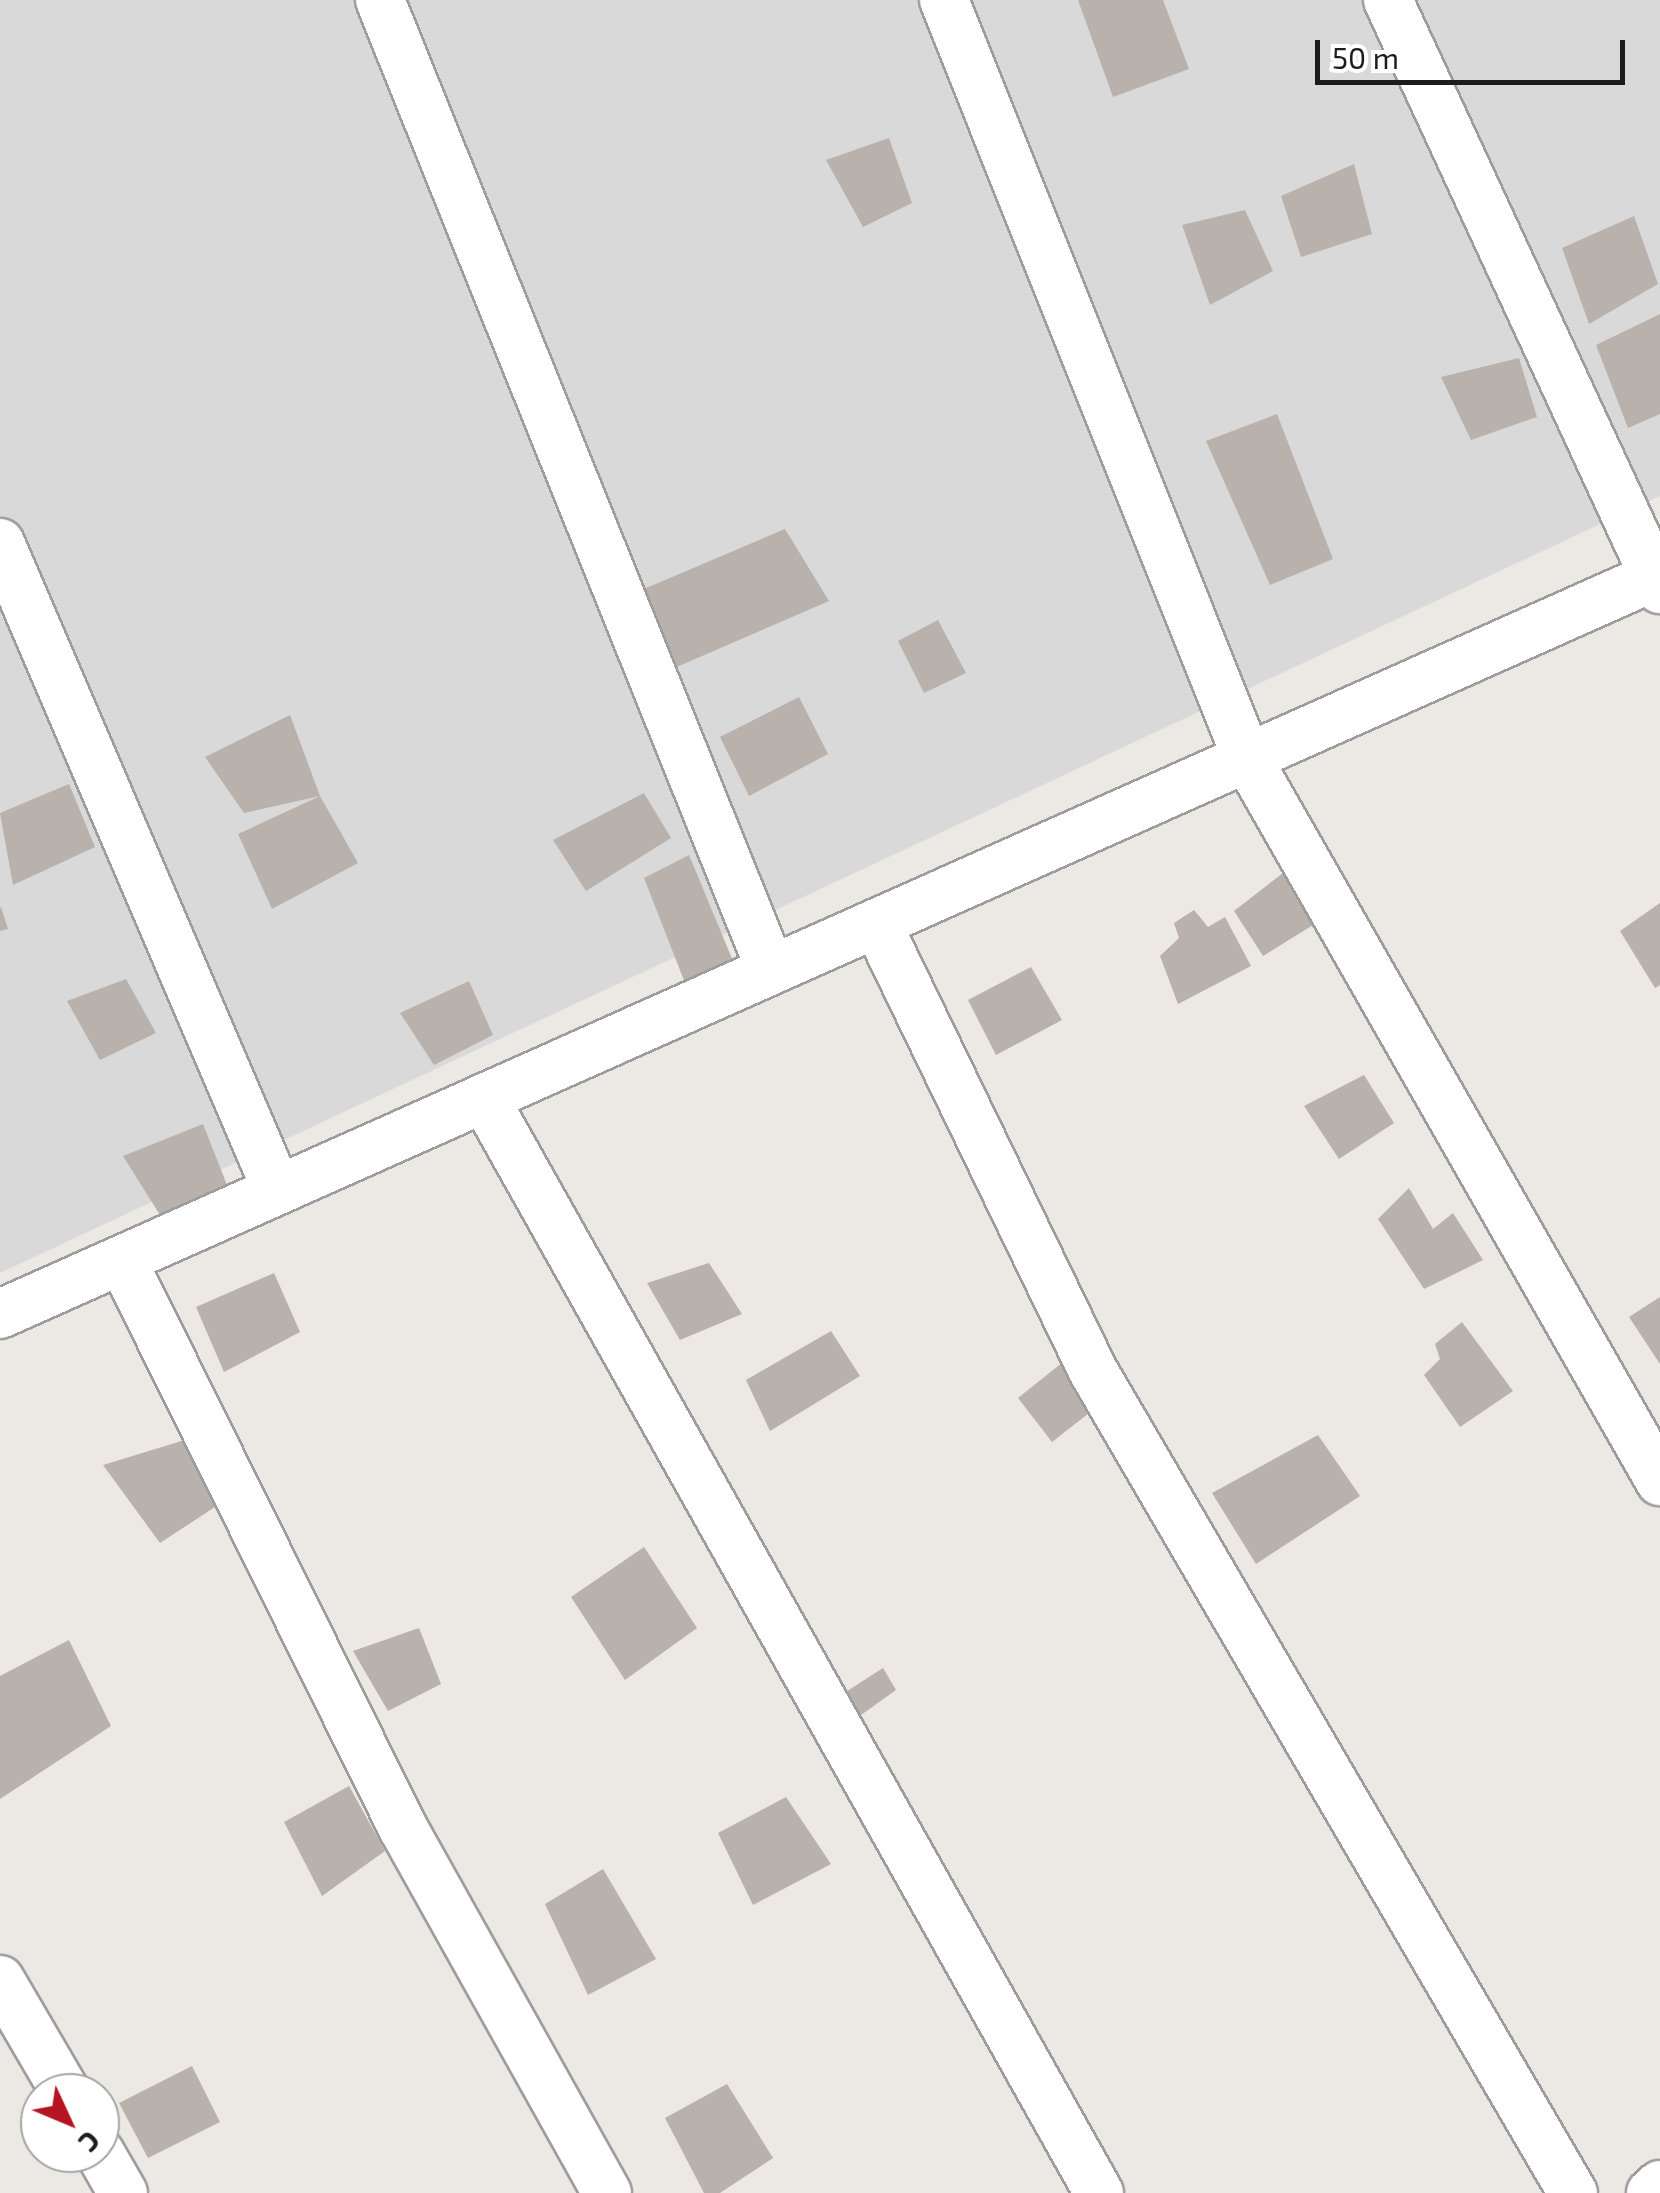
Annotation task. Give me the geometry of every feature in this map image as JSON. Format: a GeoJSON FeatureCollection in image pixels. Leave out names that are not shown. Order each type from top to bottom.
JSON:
{"type":"FeatureCollection","features":[{"type":"Feature","properties":{"kind":"street"},"geometry":{"type":"LineString","coordinates":[[380,0],[771,970]]}},
{"type":"Feature","properties":{"kind":"street"},"geometry":{"type":"LineString","coordinates":[[944,0],[1247,758],[1660,1481]]}},
{"type":"Feature","properties":{"kind":"street"},"geometry":{"type":"LineString","coordinates":[[0,1314],[771,970],[878,926],[1247,758],[1658,580],[1388,0]]}},
{"type":"Feature","properties":{"kind":"street"},"geometry":{"type":"LineString","coordinates":[[0,544],[277,1190]]}},
{"type":"Feature","properties":{"kind":"street"},"geometry":{"type":"LineString","coordinates":[[878,926],[1092,1369],[1573,2193]]}},
{"type":"Feature","properties":{"kind":"street"},"geometry":{"type":"LineString","coordinates":[[484,1098],[1100,2193]]}},
{"type":"Feature","properties":{"kind":"street"},"geometry":{"type":"LineString","coordinates":[[122,1260],[404,1828],[606,2193]]}},
{"type":"Feature","properties":{"kind":"street"},"geometry":{"type":"LineString","coordinates":[[0,1980],[54,2073]]}},
{"type":"Feature","properties":{"kind":"street"},"geometry":{"type":"LineString","coordinates":[[1652,2193],[1660,2185]]}},
{"type":"Feature","properties":{"kind":"shaded area"},"geometry":{"type":"Polygon","coordinates":[[[0,0],[1660,0],[1660,496],[0,1273],[0,0]]]}},
{"type":"Feature","properties":{"kind":"building"},"geometry":{"type":"Polygon","coordinates":[[[1078,0],[1163,0],[1189,69],[1113,97],[1078,0]]]}},
{"type":"Feature","properties":{"kind":"building"},"geometry":{"type":"Polygon","coordinates":[[[889,138],[912,203],[863,227],[826,160],[889,138]]]}},
{"type":"Feature","properties":{"kind":"building"},"geometry":{"type":"Polygon","coordinates":[[[1354,164],[1372,234],[1301,257],[1281,196],[1354,164]]]}},
{"type":"Feature","properties":{"kind":"building"},"geometry":{"type":"Polygon","coordinates":[[[1245,210],[1273,271],[1210,305],[1182,225],[1245,210]]]}},
{"type":"Feature","properties":{"kind":"building"},"geometry":{"type":"Polygon","coordinates":[[[1634,216],[1658,284],[1589,324],[1562,248],[1634,216]]]}},
{"type":"Feature","properties":{"kind":"building"},"geometry":{"type":"Polygon","coordinates":[[[1660,314],[1660,414],[1628,428],[1596,345],[1660,314]]]}},
{"type":"Feature","properties":{"kind":"building"},"geometry":{"type":"Polygon","coordinates":[[[1519,358],[1537,417],[1471,440],[1441,377],[1519,358]]]}},
{"type":"Feature","properties":{"kind":"building"},"geometry":{"type":"Polygon","coordinates":[[[1277,414],[1333,559],[1270,585],[1206,441],[1277,414]]]}},
{"type":"Feature","properties":{"kind":"building"},"geometry":{"type":"Polygon","coordinates":[[[785,529],[829,601],[672,669],[639,591],[785,529]]]}},
{"type":"Feature","properties":{"kind":"building"},"geometry":{"type":"Polygon","coordinates":[[[938,620],[966,673],[924,693],[898,641],[938,620]]]}},
{"type":"Feature","properties":{"kind":"building"},"geometry":{"type":"Polygon","coordinates":[[[799,697],[828,754],[749,796],[720,737],[799,697]]]}},
{"type":"Feature","properties":{"kind":"building"},"geometry":{"type":"Polygon","coordinates":[[[290,715],[320,796],[244,813],[205,757],[290,715]]]}},
{"type":"Feature","properties":{"kind":"building"},"geometry":{"type":"Polygon","coordinates":[[[69,784],[95,847],[13,885],[0,813],[69,784]]]}},
{"type":"Feature","properties":{"kind":"building"},"geometry":{"type":"Polygon","coordinates":[[[644,793],[671,838],[586,891],[553,840],[644,793]]]}},
{"type":"Feature","properties":{"kind":"building"},"geometry":{"type":"Polygon","coordinates":[[[320,796],[358,863],[272,909],[238,834],[320,796]]]}},
{"type":"Feature","properties":{"kind":"building"},"geometry":{"type":"Polygon","coordinates":[[[689,855],[733,961],[685,983],[644,878],[689,855]]]}},
{"type":"Feature","properties":{"kind":"building"},"geometry":{"type":"Polygon","coordinates":[[[1283,873],[1313,925],[1263,956],[1234,911],[1283,873]]]}},
{"type":"Feature","properties":{"kind":"building"},"geometry":{"type":"Polygon","coordinates":[[[1660,903],[1660,985],[1655,988],[1620,931],[1660,903]]]}},
{"type":"Feature","properties":{"kind":"building"},"geometry":{"type":"Polygon","coordinates":[[[0,908],[8,929],[0,931],[0,908]]]}},
{"type":"Feature","properties":{"kind":"building"},"geometry":{"type":"Polygon","coordinates":[[[1194,910],[1208,927],[1225,917],[1251,966],[1178,1004],[1160,956],[1179,938],[1174,923],[1194,910]]]}},
{"type":"Feature","properties":{"kind":"building"},"geometry":{"type":"Polygon","coordinates":[[[1031,967],[1062,1020],[996,1055],[968,1000],[1031,967]]]}},
{"type":"Feature","properties":{"kind":"building"},"geometry":{"type":"Polygon","coordinates":[[[126,979],[156,1033],[100,1060],[67,1001],[126,979]]]}},
{"type":"Feature","properties":{"kind":"building"},"geometry":{"type":"Polygon","coordinates":[[[469,981],[493,1035],[434,1065],[400,1013],[469,981]]]}},
{"type":"Feature","properties":{"kind":"building"},"geometry":{"type":"Polygon","coordinates":[[[1364,1075],[1394,1123],[1339,1159],[1304,1106],[1364,1075]]]}},
{"type":"Feature","properties":{"kind":"building"},"geometry":{"type":"Polygon","coordinates":[[[203,1124],[227,1185],[160,1215],[123,1156],[203,1124]]]}},
{"type":"Feature","properties":{"kind":"building"},"geometry":{"type":"Polygon","coordinates":[[[1409,1188],[1433,1229],[1453,1213],[1483,1260],[1424,1289],[1378,1219],[1409,1188]]]}},
{"type":"Feature","properties":{"kind":"building"},"geometry":{"type":"Polygon","coordinates":[[[709,1263],[742,1314],[680,1340],[647,1283],[709,1263]]]}},
{"type":"Feature","properties":{"kind":"building"},"geometry":{"type":"Polygon","coordinates":[[[274,1273],[300,1332],[224,1372],[196,1307],[274,1273]]]}},
{"type":"Feature","properties":{"kind":"building"},"geometry":{"type":"Polygon","coordinates":[[[1660,1297],[1660,1364],[1629,1317],[1660,1297]]]}},
{"type":"Feature","properties":{"kind":"building"},"geometry":{"type":"Polygon","coordinates":[[[1462,1322],[1513,1391],[1460,1427],[1424,1375],[1440,1359],[1435,1344],[1462,1322]]]}},
{"type":"Feature","properties":{"kind":"building"},"geometry":{"type":"Polygon","coordinates":[[[831,1331],[860,1376],[770,1431],[746,1380],[831,1331]]]}},
{"type":"Feature","properties":{"kind":"building"},"geometry":{"type":"Polygon","coordinates":[[[1063,1362],[1098,1406],[1052,1442],[1018,1398],[1063,1362]]]}},
{"type":"Feature","properties":{"kind":"building"},"geometry":{"type":"Polygon","coordinates":[[[1318,1435],[1360,1496],[1256,1564],[1212,1493],[1318,1435]]]}},
{"type":"Feature","properties":{"kind":"building"},"geometry":{"type":"Polygon","coordinates":[[[188,1439],[218,1505],[160,1543],[103,1465],[188,1439]]]}},
{"type":"Feature","properties":{"kind":"building"},"geometry":{"type":"Polygon","coordinates":[[[644,1547],[697,1628],[625,1680],[571,1597],[644,1547]]]}},
{"type":"Feature","properties":{"kind":"building"},"geometry":{"type":"Polygon","coordinates":[[[419,1628],[441,1684],[388,1711],[353,1651],[419,1628]]]}},
{"type":"Feature","properties":{"kind":"building"},"geometry":{"type":"Polygon","coordinates":[[[69,1640],[111,1726],[0,1799],[0,1676],[69,1640]]]}},
{"type":"Feature","properties":{"kind":"building"},"geometry":{"type":"Polygon","coordinates":[[[883,1668],[896,1690],[861,1715],[844,1693],[883,1668]]]}},
{"type":"Feature","properties":{"kind":"building"},"geometry":{"type":"Polygon","coordinates":[[[349,1786],[385,1851],[322,1896],[284,1822],[349,1786]]]}},
{"type":"Feature","properties":{"kind":"building"},"geometry":{"type":"Polygon","coordinates":[[[786,1797],[831,1864],[753,1905],[718,1833],[786,1797]]]}},
{"type":"Feature","properties":{"kind":"building"},"geometry":{"type":"Polygon","coordinates":[[[603,1869],[656,1959],[588,1995],[545,1904],[603,1869]]]}},
{"type":"Feature","properties":{"kind":"building"},"geometry":{"type":"Polygon","coordinates":[[[192,2066],[220,2122],[148,2158],[120,2102],[192,2066]]]}},
{"type":"Feature","properties":{"kind":"building"},"geometry":{"type":"Polygon","coordinates":[[[727,2084],[773,2158],[720,2193],[704,2193],[665,2118],[727,2084]]]}}]}
